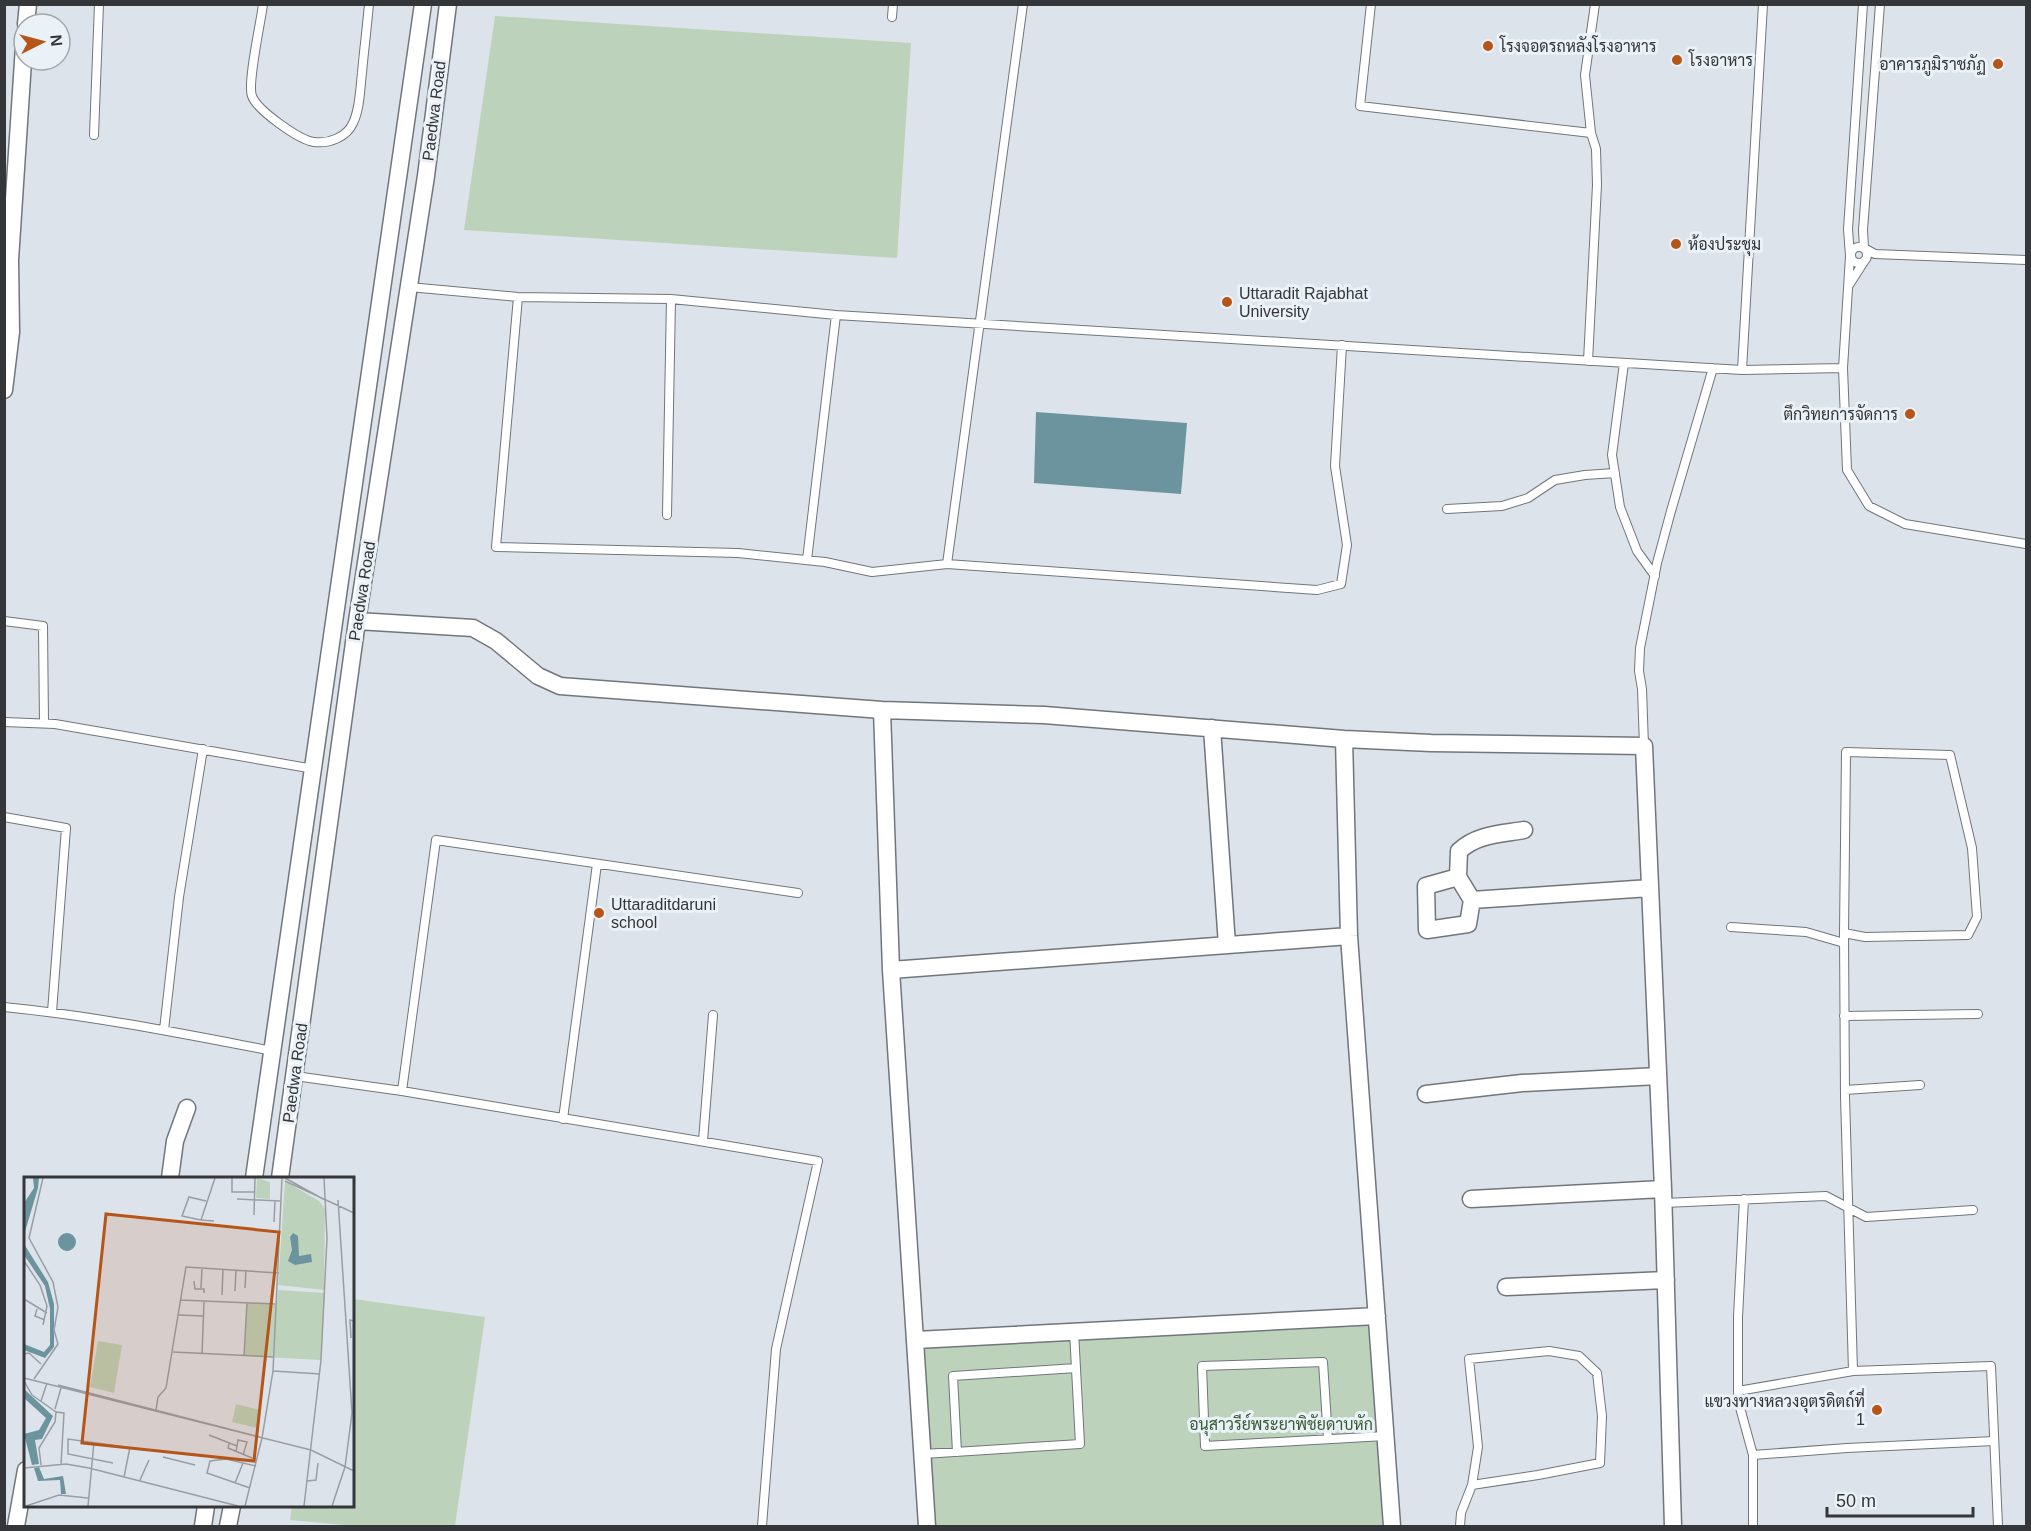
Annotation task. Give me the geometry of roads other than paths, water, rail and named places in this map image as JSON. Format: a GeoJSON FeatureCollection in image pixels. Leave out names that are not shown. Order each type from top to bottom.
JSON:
{"type":"FeatureCollection","features":[{"type":"Feature","properties":{"kind":"street"},"geometry":{"type":"LineString","coordinates":[[254,1177],[423,4]]}},
{"type":"Feature","properties":{"kind":"street","name":"Paedwa Road"},"geometry":{"type":"LineString","coordinates":[[280,1177],[357,621],[426,176],[448,4]]}},
{"type":"Feature","properties":{"kind":"street"},"geometry":{"type":"LineString","coordinates":[[4,390],[11,332],[12,105],[19,72]]}},
{"type":"Feature","properties":{"kind":"street"},"geometry":{"type":"LineString","coordinates":[[400,172],[426,176]]}},
{"type":"Feature","properties":{"kind":"street"},"geometry":{"type":"LineString","coordinates":[[357,621],[473,628],[496,641],[538,676],[560,686],[882,710],[1044,715],[1344,739],[1431,743],[1644,746],[1663,1196],[1673,1527]]}},
{"type":"Feature","properties":{"kind":"street"},"geometry":{"type":"LineString","coordinates":[[882,710],[891,970],[927,1527]]}},
{"type":"Feature","properties":{"kind":"street"},"geometry":{"type":"LineString","coordinates":[[1212,728],[1227,945]]}},
{"type":"Feature","properties":{"kind":"street"},"geometry":{"type":"LineString","coordinates":[[1344,739],[1349,936],[1392,1527]]}},
{"type":"Feature","properties":{"kind":"street"},"geometry":{"type":"LineString","coordinates":[[1458,877],[1426,886],[1427,930],[1468,924],[1472,900],[1458,877],[1459,851],[1468,842],[1483,837],[1524,830]]}},
{"type":"Feature","properties":{"kind":"street"},"geometry":{"type":"LineString","coordinates":[[1472,900],[1650,888]]}},
{"type":"Feature","properties":{"kind":"street"},"geometry":{"type":"LineString","coordinates":[[891,970],[1349,936]]}},
{"type":"Feature","properties":{"kind":"street"},"geometry":{"type":"LineString","coordinates":[[1426,1094],[1522,1083],[1658,1076]]}},
{"type":"Feature","properties":{"kind":"street"},"geometry":{"type":"LineString","coordinates":[[170,1177],[175,1141],[187,1108]]}},
{"type":"Feature","properties":{"kind":"street"},"geometry":{"type":"LineString","coordinates":[[1471,1199],[1663,1196]]}},
{"type":"Feature","properties":{"kind":"street"},"geometry":{"type":"LineString","coordinates":[[1506,1287],[1666,1280]]}},
{"type":"Feature","properties":{"kind":"street"},"geometry":{"type":"LineString","coordinates":[[916,1340],[1377,1316]]}},
{"type":"Feature","properties":{"kind":"street"},"geometry":{"type":"LineString","coordinates":[[16,1527],[24,1481]]}},
{"type":"Feature","properties":{"kind":"street"},"geometry":{"type":"LineString","coordinates":[[202,1527],[206,1507]]}},
{"type":"Feature","properties":{"kind":"street"},"geometry":{"type":"LineString","coordinates":[[228,1527],[231,1507]]}},
{"type":"Feature","properties":{"kind":"lane"},"geometry":{"type":"LineString","coordinates":[[94,135],[99,4]]}},
{"type":"Feature","properties":{"kind":"lane"},"geometry":{"type":"LineString","coordinates":[[263,4],[253,67],[252,95],[266,113],[314,142],[332,140],[346,135],[354,122],[360,96],[369,4]]}},
{"type":"Feature","properties":{"kind":"lane"},"geometry":{"type":"LineString","coordinates":[[892,17],[893,4]]}},
{"type":"Feature","properties":{"kind":"lane"},"geometry":{"type":"LineString","coordinates":[[947,564],[1023,4]]}},
{"type":"Feature","properties":{"kind":"lane"},"geometry":{"type":"LineString","coordinates":[[1371,4],[1360,106],[1591,133]]}},
{"type":"Feature","properties":{"kind":"lane"},"geometry":{"type":"LineString","coordinates":[[1588,361],[1597,185],[1596,149],[1591,133],[1585,75],[1595,4]]}},
{"type":"Feature","properties":{"kind":"lane"},"geometry":{"type":"LineString","coordinates":[[1742,370],[1763,4]]}},
{"type":"Feature","properties":{"kind":"lane"},"geometry":{"type":"LineString","coordinates":[[1863,4],[1848,229],[1849,285],[1843,368],[1847,470],[1869,506],[1905,524],[2026,544]]}},
{"type":"Feature","properties":{"kind":"lane"},"geometry":{"type":"LineString","coordinates":[[1849,285],[1868,255],[1864,248],[1863,230],[1880,4]]}},
{"type":"Feature","properties":{"kind":"lane"},"geometry":{"type":"LineString","coordinates":[[1850,256],[1854,249],[1864,248],[1875,254],[2026,260]]}},
{"type":"Feature","properties":{"kind":"lane"},"geometry":{"type":"LineString","coordinates":[[1850,256],[1854,262],[1861,263],[1875,254]]}},
{"type":"Feature","properties":{"kind":"lane"},"geometry":{"type":"LineString","coordinates":[[409,287],[518,297],[671,299],[836,315],[1742,370],[1843,368]]}},
{"type":"Feature","properties":{"kind":"lane"},"geometry":{"type":"LineString","coordinates":[[518,297],[496,548],[738,553],[807,560],[872,572],[947,564],[1317,590],[1341,584],[1347,545],[1335,466],[1342,345]]}},
{"type":"Feature","properties":{"kind":"lane"},"geometry":{"type":"LineString","coordinates":[[667,515],[671,299]]}},
{"type":"Feature","properties":{"kind":"lane"},"geometry":{"type":"LineString","coordinates":[[807,560],[836,315]]}},
{"type":"Feature","properties":{"kind":"lane"},"geometry":{"type":"LineString","coordinates":[[1624,363],[1612,455],[1620,507],[1637,550],[1655,576]]}},
{"type":"Feature","properties":{"kind":"lane"},"geometry":{"type":"LineString","coordinates":[[1644,746],[1639,671],[1640,648],[1674,500],[1713,368]]}},
{"type":"Feature","properties":{"kind":"lane"},"geometry":{"type":"LineString","coordinates":[[1448,509],[1502,506],[1528,498],[1555,480],[1615,473]]}},
{"type":"Feature","properties":{"kind":"lane"},"geometry":{"type":"LineString","coordinates":[[4,621],[43,626],[44,723]]}},
{"type":"Feature","properties":{"kind":"lane"},"geometry":{"type":"LineString","coordinates":[[4,722],[44,723],[314,769]]}},
{"type":"Feature","properties":{"kind":"lane"},"geometry":{"type":"LineString","coordinates":[[164,1030],[179,897],[203,749]]}},
{"type":"Feature","properties":{"kind":"lane"},"geometry":{"type":"LineString","coordinates":[[1844,933],[1865,937],[1968,935],[1977,917],[1972,848],[1950,755],[1846,752],[1844,933],[1844,1016],[1853,1371]]}},
{"type":"Feature","properties":{"kind":"lane"},"geometry":{"type":"LineString","coordinates":[[4,817],[66,828],[52,1012]]}},
{"type":"Feature","properties":{"kind":"lane"},"geometry":{"type":"LineString","coordinates":[[402,1091],[436,840],[798,893]]}},
{"type":"Feature","properties":{"kind":"lane"},"geometry":{"type":"LineString","coordinates":[[563,1119],[597,864]]}},
{"type":"Feature","properties":{"kind":"lane"},"geometry":{"type":"LineString","coordinates":[[1731,927],[1806,932],[1844,943]]}},
{"type":"Feature","properties":{"kind":"lane"},"geometry":{"type":"LineString","coordinates":[[4,1007],[52,1012],[164,1030],[274,1051]]}},
{"type":"Feature","properties":{"kind":"lane"},"geometry":{"type":"LineString","coordinates":[[1844,1016],[1978,1014]]}},
{"type":"Feature","properties":{"kind":"lane"},"geometry":{"type":"LineString","coordinates":[[703,1141],[713,1015]]}},
{"type":"Feature","properties":{"kind":"lane"},"geometry":{"type":"LineString","coordinates":[[295,1076],[402,1091],[818,1161],[776,1349],[762,1527]]}},
{"type":"Feature","properties":{"kind":"lane"},"geometry":{"type":"LineString","coordinates":[[1845,1090],[1920,1085]]}},
{"type":"Feature","properties":{"kind":"lane"},"geometry":{"type":"LineString","coordinates":[[1663,1196],[1744,1199],[1826,1196],[1866,1217],[1973,1210]]}},
{"type":"Feature","properties":{"kind":"lane"},"geometry":{"type":"LineString","coordinates":[[1744,1199],[1738,1317],[1738,1391],[1739,1404],[1754,1455],[1753,1527]]}},
{"type":"Feature","properties":{"kind":"lane"},"geometry":{"type":"LineString","coordinates":[[923,1454],[1080,1444],[1074,1331]]}},
{"type":"Feature","properties":{"kind":"lane"},"geometry":{"type":"LineString","coordinates":[[1460,1527],[1461,1512],[1472,1485],[1478,1447],[1469,1359],[1549,1351],[1579,1356],[1597,1373],[1602,1416],[1600,1463],[1472,1485]]}},
{"type":"Feature","properties":{"kind":"lane"},"geometry":{"type":"LineString","coordinates":[[1328,1439],[1323,1362],[1202,1366],[1205,1446],[1385,1436]]}},
{"type":"Feature","properties":{"kind":"lane"},"geometry":{"type":"LineString","coordinates":[[1738,1391],[1853,1371],[1991,1366],[1998,1527]]}},
{"type":"Feature","properties":{"kind":"lane"},"geometry":{"type":"LineString","coordinates":[[957,1452],[953,1376],[1076,1368]]}},
{"type":"Feature","properties":{"kind":"lane"},"geometry":{"type":"LineString","coordinates":[[1754,1455],[1994,1441]]}},
{"type":"Feature","properties":{"kind":"water"},"geometry":{"type":"Polygon","coordinates":[[[1036,412],[1187,423],[1181,494],[1034,483],[1036,412]]]}},
{"type":"Feature","properties":{"kind":"place","name":"โรงจอดรถหลังโรงอาหาร"},"geometry":{"type":"Point","coordinates":[1488,46]}},
{"type":"Feature","properties":{"kind":"place","name":"โรงอาหาร"},"geometry":{"type":"Point","coordinates":[1677,60]}},
{"type":"Feature","properties":{"kind":"place","name":"อาคารภูมิราชภัฏ"},"geometry":{"type":"Point","coordinates":[1998,64]}},
{"type":"Feature","properties":{"kind":"place","name":"ห้องประชุม"},"geometry":{"type":"Point","coordinates":[1676,244]}},
{"type":"Feature","properties":{"kind":"place","name":"Uttaradit Rajabhat University"},"geometry":{"type":"Point","coordinates":[1227,302]}},
{"type":"Feature","properties":{"kind":"place","name":"ตึกวิทยการจัดการ"},"geometry":{"type":"Point","coordinates":[1910,414]}},
{"type":"Feature","properties":{"kind":"place","name":"Uttaraditdaruni school"},"geometry":{"type":"Point","coordinates":[599,913]}},
{"type":"Feature","properties":{"kind":"place","name":"แขวงทางหลวงอุตรดิตถ์ที่ 1"},"geometry":{"type":"Point","coordinates":[1877,1410]}},
{"type":"Feature","properties":{"kind":"park label","name":"อนุสาวรีย์พระยาพิชัยดาบหัก"},"geometry":{"type":"Point","coordinates":[1281,1424]}}]}
